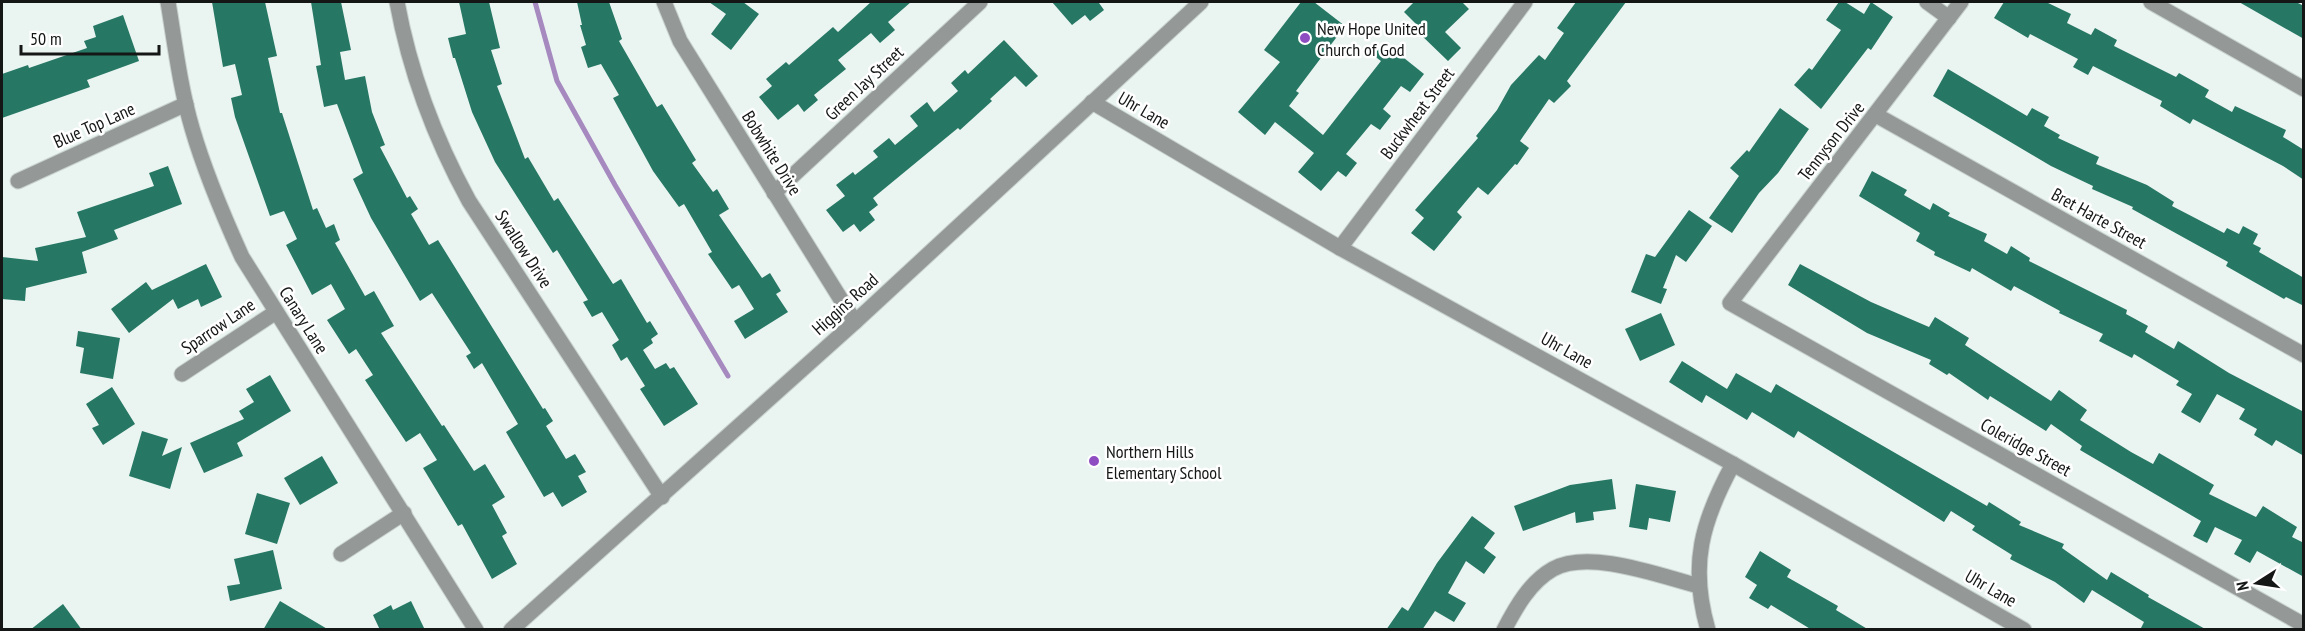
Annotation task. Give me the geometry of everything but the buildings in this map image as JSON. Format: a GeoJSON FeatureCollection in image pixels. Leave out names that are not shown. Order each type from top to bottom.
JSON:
{"type":"FeatureCollection","features":[{"type":"Feature","properties":{"kind":"street","name":"Canary Lane"},"geometry":{"type":"LineString","coordinates":[[168,2],[186,104],[213,194],[242,257],[476,630]]}},
{"type":"Feature","properties":{"kind":"street","name":"Swallow Drive"},"geometry":{"type":"LineString","coordinates":[[397,2],[405,46],[418,89],[442,152],[469,201],[662,497]]}},
{"type":"Feature","properties":{"kind":"street","name":"Bobwhite Drive"},"geometry":{"type":"LineString","coordinates":[[664,2],[680,41],[855,322]]}},
{"type":"Feature","properties":{"kind":"street","name":"Green Jay Street"},"geometry":{"type":"LineString","coordinates":[[774,193],[980,2]]}},
{"type":"Feature","properties":{"kind":"street","name":"Higgins Road"},"geometry":{"type":"LineString","coordinates":[[511,630],[855,322],[1201,2]]}},
{"type":"Feature","properties":{"kind":"street","name":"Buckwheat Street"},"geometry":{"type":"LineString","coordinates":[[1340,248],[1525,2]]}},
{"type":"Feature","properties":{"kind":"street"},"geometry":{"type":"LineString","coordinates":[[1927,2],[1949,18]]}},
{"type":"Feature","properties":{"kind":"street","name":"Tennyson Drive"},"geometry":{"type":"LineString","coordinates":[[1730,303],[1961,2]]}},
{"type":"Feature","properties":{"kind":"street"},"geometry":{"type":"LineString","coordinates":[[2151,2],[2304,89]]}},
{"type":"Feature","properties":{"kind":"street","name":"Uhr Lane"},"geometry":{"type":"LineString","coordinates":[[1092,102],[1340,248],[1733,464],[2024,630]]}},
{"type":"Feature","properties":{"kind":"street","name":"Blue Top Lane"},"geometry":{"type":"LineString","coordinates":[[18,181],[186,104]]}},
{"type":"Feature","properties":{"kind":"street","name":"Bret Harte Street"},"geometry":{"type":"LineString","coordinates":[[1876,115],[2304,356]]}},
{"type":"Feature","properties":{"kind":"street","name":"Coleridge Street"},"geometry":{"type":"LineString","coordinates":[[1730,303],[2304,625]]}},
{"type":"Feature","properties":{"kind":"street","name":"Sparrow Lane"},"geometry":{"type":"LineString","coordinates":[[182,374],[276,312]]}},
{"type":"Feature","properties":{"kind":"street"},"geometry":{"type":"LineString","coordinates":[[1708,630],[1699,586],[1698,561],[1704,525],[1733,464]]}},
{"type":"Feature","properties":{"kind":"street"},"geometry":{"type":"LineString","coordinates":[[341,554],[404,513]]}},
{"type":"Feature","properties":{"kind":"street"},"geometry":{"type":"LineString","coordinates":[[1504,630],[1517,605],[1540,579],[1555,568],[1571,564],[1606,563],[1699,586]]}},
{"type":"Feature","properties":{"kind":"waterway"},"geometry":{"type":"LineString","coordinates":[[535,2],[557,81],[615,185],[728,376]]}},
{"type":"Feature","properties":{"kind":"place","name":"New Hope United Church of God"},"geometry":{"type":"Point","coordinates":[1305,38]}},
{"type":"Feature","properties":{"kind":"place","name":"Northern Hills Elementary School"},"geometry":{"type":"Point","coordinates":[1094,461]}}]}
